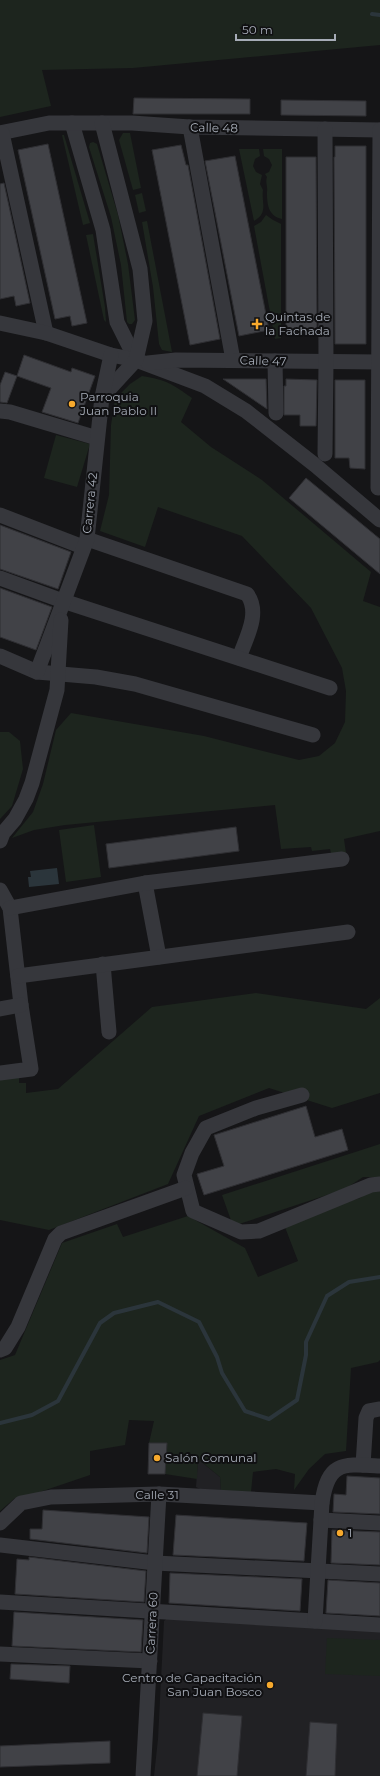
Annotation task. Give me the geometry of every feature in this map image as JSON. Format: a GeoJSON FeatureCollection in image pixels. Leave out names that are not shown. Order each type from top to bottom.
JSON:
{"type":"FeatureCollection","features":[{"type":"Feature","properties":{"kind":"street","name":"Calle 48"},"geometry":{"type":"LineString","coordinates":[[1,133],[49,123],[132,123],[190,127],[380,130]]}},
{"type":"Feature","properties":{"kind":"street"},"geometry":{"type":"LineString","coordinates":[[72,123],[103,230],[117,322],[142,362]]}},
{"type":"Feature","properties":{"kind":"street"},"geometry":{"type":"LineString","coordinates":[[102,123],[140,269],[145,321],[142,362],[102,397]]}},
{"type":"Feature","properties":{"kind":"street"},"geometry":{"type":"LineString","coordinates":[[190,127],[233,360]]}},
{"type":"Feature","properties":{"kind":"street"},"geometry":{"type":"LineString","coordinates":[[325,454],[326,129]]}},
{"type":"Feature","properties":{"kind":"street"},"geometry":{"type":"LineString","coordinates":[[378,488],[380,130]]}},
{"type":"Feature","properties":{"kind":"street"},"geometry":{"type":"LineString","coordinates":[[1,133],[46,334]]}},
{"type":"Feature","properties":{"kind":"street"},"geometry":{"type":"LineString","coordinates":[[0,323],[46,334],[110,355],[142,362],[205,386],[246,411],[315,465],[380,520]]}},
{"type":"Feature","properties":{"kind":"street","name":"Carrera 42"},"geometry":{"type":"LineString","coordinates":[[37,672],[85,543],[102,397],[110,355]]}},
{"type":"Feature","properties":{"kind":"street","name":"Calle 47"},"geometry":{"type":"LineString","coordinates":[[142,362],[176,360],[379,362]]}},
{"type":"Feature","properties":{"kind":"street"},"geometry":{"type":"LineString","coordinates":[[275,362],[276,413]]}},
{"type":"Feature","properties":{"kind":"street"},"geometry":{"type":"LineString","coordinates":[[0,411],[24,416],[97,438]]}},
{"type":"Feature","properties":{"kind":"street"},"geometry":{"type":"LineString","coordinates":[[0,515],[247,594],[252,602],[253,617],[239,658]]}},
{"type":"Feature","properties":{"kind":"street"},"geometry":{"type":"LineString","coordinates":[[0,578],[63,601],[330,688]]}},
{"type":"Feature","properties":{"kind":"street"},"geometry":{"type":"LineString","coordinates":[[0,841],[3,833],[15,819],[26,799],[32,783],[57,690],[63,601]]}},
{"type":"Feature","properties":{"kind":"street"},"geometry":{"type":"LineString","coordinates":[[0,656],[37,672],[102,678],[135,684],[313,735]]}},
{"type":"Feature","properties":{"kind":"street"},"geometry":{"type":"LineString","coordinates":[[10,908],[145,883],[342,859]]}},
{"type":"Feature","properties":{"kind":"street"},"geometry":{"type":"LineString","coordinates":[[145,883],[159,957]]}},
{"type":"Feature","properties":{"kind":"street"},"geometry":{"type":"LineString","coordinates":[[0,890],[10,908],[30,1069],[0,1073]]}},
{"type":"Feature","properties":{"kind":"street"},"geometry":{"type":"LineString","coordinates":[[18,976],[348,932]]}},
{"type":"Feature","properties":{"kind":"street"},"geometry":{"type":"LineString","coordinates":[[103,964],[109,1032]]}},
{"type":"Feature","properties":{"kind":"street"},"geometry":{"type":"LineString","coordinates":[[0,1009],[21,1005]]}},
{"type":"Feature","properties":{"kind":"street"},"geometry":{"type":"LineString","coordinates":[[302,1094],[256,1108],[206,1128],[192,1153],[184,1175],[186,1188],[193,1211],[241,1232],[259,1231],[371,1185],[380,1184]]}},
{"type":"Feature","properties":{"kind":"street"},"geometry":{"type":"LineString","coordinates":[[0,1350],[5,1348],[18,1327],[55,1239],[61,1232],[186,1188]]}},
{"type":"Feature","properties":{"kind":"street"},"geometry":{"type":"LineString","coordinates":[[363,1465],[366,1418],[369,1412],[380,1409]]}},
{"type":"Feature","properties":{"kind":"street"},"geometry":{"type":"LineString","coordinates":[[315,1621],[322,1503],[325,1485],[333,1472],[348,1464],[380,1466]]}},
{"type":"Feature","properties":{"kind":"street","name":"Calle 31"},"geometry":{"type":"LineString","coordinates":[[0,1523],[21,1504],[51,1497],[159,1494],[322,1503]]}},
{"type":"Feature","properties":{"kind":"street","name":"Carrera 60"},"geometry":{"type":"LineString","coordinates":[[143,1776],[159,1494]]}},
{"type":"Feature","properties":{"kind":"street"},"geometry":{"type":"LineString","coordinates":[[321,1520],[380,1523]]}},
{"type":"Feature","properties":{"kind":"street"},"geometry":{"type":"LineString","coordinates":[[0,1545],[155,1563],[380,1574]]}},
{"type":"Feature","properties":{"kind":"street"},"geometry":{"type":"LineString","coordinates":[[0,1602],[380,1625]]}},
{"type":"Feature","properties":{"kind":"street"},"geometry":{"type":"LineString","coordinates":[[0,1654],[150,1661]]}},
{"type":"Feature","properties":{"kind":"shaded area"},"geometry":{"type":"Polygon","coordinates":[[[0,0],[380,0],[380,45],[133,68],[42,70],[51,106],[0,117],[0,0]]]}},
{"type":"Feature","properties":{"kind":"shaded area"},"geometry":{"type":"Polygon","coordinates":[[[123,133],[130,133],[141,188],[133,190],[119,140],[123,133]]]}},
{"type":"Feature","properties":{"kind":"shaded area"},"geometry":{"type":"Polygon","coordinates":[[[62,135],[64,135],[90,223],[83,225],[62,135]]]}},
{"type":"Feature","properties":{"kind":"shaded area"},"geometry":{"type":"Polygon","coordinates":[[[93,142],[97,144],[118,215],[128,264],[135,320],[132,324],[127,322],[121,265],[111,217],[89,147],[90,143],[93,142]]]}},
{"type":"Feature","properties":{"kind":"shaded area"},"geometry":{"type":"Polygon","coordinates":[[[239,149],[259,149],[260,156],[255,159],[253,166],[256,172],[262,175],[260,184],[263,190],[263,211],[259,218],[254,221],[239,149]]]}},
{"type":"Feature","properties":{"kind":"shaded area"},"geometry":{"type":"Polygon","coordinates":[[[263,149],[282,149],[282,219],[274,215],[269,209],[267,201],[267,177],[265,174],[269,172],[272,165],[269,159],[264,156],[263,149]]]}},
{"type":"Feature","properties":{"kind":"shaded area"},"geometry":{"type":"Polygon","coordinates":[[[142,193],[146,211],[139,213],[135,195],[142,193]]]}},
{"type":"Feature","properties":{"kind":"shaded area"},"geometry":{"type":"Polygon","coordinates":[[[266,215],[281,224],[281,338],[275,339],[254,226],[261,222],[266,215]]]}},
{"type":"Feature","properties":{"kind":"shaded area"},"geometry":{"type":"Polygon","coordinates":[[[147,221],[172,352],[162,350],[159,344],[153,287],[142,222],[147,221]]]}},
{"type":"Feature","properties":{"kind":"shaded area"},"geometry":{"type":"Polygon","coordinates":[[[93,234],[105,307],[106,322],[104,320],[86,235],[93,234]]]}},
{"type":"Feature","properties":{"kind":"shaded area"},"geometry":{"type":"Polygon","coordinates":[[[142,376],[169,383],[192,398],[181,422],[211,447],[262,480],[371,572],[363,601],[380,607],[380,831],[344,839],[346,853],[331,853],[330,849],[312,851],[311,847],[281,849],[275,805],[65,825],[34,830],[12,838],[33,812],[43,784],[56,730],[71,713],[204,736],[299,760],[319,756],[335,743],[345,722],[346,691],[342,668],[311,608],[242,536],[158,507],[145,547],[100,531],[109,495],[111,425],[115,399],[130,384],[142,376]]]}},
{"type":"Feature","properties":{"kind":"shaded area"},"geometry":{"type":"Polygon","coordinates":[[[56,435],[90,444],[77,487],[44,478],[56,435]]]}},
{"type":"Feature","properties":{"kind":"shaded area"},"geometry":{"type":"Polygon","coordinates":[[[0,732],[9,732],[20,741],[23,769],[12,806],[0,819],[0,732]]]}},
{"type":"Feature","properties":{"kind":"shaded area"},"geometry":{"type":"Polygon","coordinates":[[[94,825],[101,877],[66,882],[59,830],[94,825]]]}},
{"type":"Feature","properties":{"kind":"shaded area"},"geometry":{"type":"Polygon","coordinates":[[[57,868],[59,884],[29,887],[28,877],[31,877],[30,871],[57,868]]]}},
{"type":"Feature","properties":{"kind":"shaded area"},"geometry":{"type":"Polygon","coordinates":[[[256,993],[366,1009],[380,998],[380,1093],[332,1108],[269,1088],[199,1116],[168,1184],[49,1230],[0,1220],[0,1079],[19,1077],[19,1083],[26,1083],[26,1093],[58,1089],[152,1007],[256,993]]]}},
{"type":"Feature","properties":{"kind":"shaded area"},"geometry":{"type":"Polygon","coordinates":[[[380,1144],[380,1177],[363,1177],[345,1189],[233,1226],[222,1195],[380,1144]]]}},
{"type":"Feature","properties":{"kind":"shaded area"},"geometry":{"type":"Polygon","coordinates":[[[371,1189],[380,1189],[380,1360],[378,1362],[351,1368],[346,1451],[325,1454],[309,1469],[294,1490],[295,1474],[276,1469],[253,1472],[251,1492],[221,1491],[220,1477],[198,1459],[197,1479],[165,1474],[167,1443],[149,1443],[154,1421],[129,1420],[125,1445],[90,1451],[90,1475],[34,1494],[15,1498],[0,1511],[0,1360],[15,1355],[62,1243],[117,1224],[123,1237],[188,1216],[245,1248],[258,1277],[298,1261],[283,1222],[360,1198],[371,1189]]]}},
{"type":"Feature","properties":{"kind":"shaded area"},"geometry":{"type":"Polygon","coordinates":[[[198,1459],[220,1477],[221,1491],[200,1489],[196,1487],[198,1459]]]}},
{"type":"Feature","properties":{"kind":"shaded area","name":"Centro de Capacitación San Juan Bosco"},"geometry":{"type":"Polygon","coordinates":[[[170,1616],[380,1630],[380,1776],[154,1776],[158,1739],[164,1621],[170,1616]]]}},
{"type":"Feature","properties":{"kind":"shaded area"},"geometry":{"type":"Polygon","coordinates":[[[327,1638],[380,1640],[380,1676],[325,1674],[327,1638]]]}},
{"type":"Feature","properties":{"kind":"building"},"geometry":{"type":"Polygon","coordinates":[[[134,98],[250,99],[250,114],[133,114],[134,98]]]}},
{"type":"Feature","properties":{"kind":"building"},"geometry":{"type":"Polygon","coordinates":[[[281,100],[366,101],[366,116],[281,115],[281,100]]]}},
{"type":"Feature","properties":{"kind":"building"},"geometry":{"type":"Polygon","coordinates":[[[48,144],[87,323],[72,326],[70,316],[55,319],[18,150],[48,144]]]}},
{"type":"Feature","properties":{"kind":"building"},"geometry":{"type":"Polygon","coordinates":[[[181,145],[186,165],[188,165],[220,339],[190,345],[152,150],[181,145]]]}},
{"type":"Feature","properties":{"kind":"building"},"geometry":{"type":"Polygon","coordinates":[[[335,146],[366,146],[366,344],[335,344],[335,146]]]}},
{"type":"Feature","properties":{"kind":"building"},"geometry":{"type":"Polygon","coordinates":[[[235,156],[269,330],[239,336],[205,161],[235,156]]]}},
{"type":"Feature","properties":{"kind":"building"},"geometry":{"type":"Polygon","coordinates":[[[286,157],[316,157],[317,334],[286,334],[286,157]]]}},
{"type":"Feature","properties":{"kind":"building"},"geometry":{"type":"Polygon","coordinates":[[[4,183],[30,303],[16,306],[14,296],[0,299],[0,184],[4,183]]]}},
{"type":"Feature","properties":{"kind":"building"},"geometry":{"type":"Polygon","coordinates":[[[24,355],[71,372],[72,368],[95,376],[78,423],[42,412],[51,388],[17,376],[24,355]]]}},
{"type":"Feature","properties":{"kind":"building"},"geometry":{"type":"Polygon","coordinates":[[[5,372],[17,376],[7,403],[0,402],[0,385],[5,372]]]}},
{"type":"Feature","properties":{"kind":"building"},"geometry":{"type":"Polygon","coordinates":[[[223,379],[266,379],[267,409],[223,379]]]}},
{"type":"Feature","properties":{"kind":"building"},"geometry":{"type":"Polygon","coordinates":[[[286,379],[317,380],[316,426],[300,426],[300,415],[284,415],[284,386],[286,386],[286,379]]]}},
{"type":"Feature","properties":{"kind":"building"},"geometry":{"type":"Polygon","coordinates":[[[335,380],[365,380],[365,469],[350,468],[349,458],[335,458],[335,380]]]}},
{"type":"Feature","properties":{"kind":"building"},"geometry":{"type":"Polygon","coordinates":[[[306,478],[380,539],[380,574],[289,498],[306,478]]]}},
{"type":"Feature","properties":{"kind":"building"},"geometry":{"type":"Polygon","coordinates":[[[0,525],[71,552],[58,589],[0,569],[0,525]]]}},
{"type":"Feature","properties":{"kind":"building"},"geometry":{"type":"Polygon","coordinates":[[[0,588],[52,607],[36,650],[0,637],[0,588]]]}},
{"type":"Feature","properties":{"kind":"building"},"geometry":{"type":"Polygon","coordinates":[[[236,827],[239,851],[109,868],[106,844],[236,827]]]}},
{"type":"Feature","properties":{"kind":"building"},"geometry":{"type":"Polygon","coordinates":[[[306,1106],[315,1137],[342,1129],[348,1150],[204,1195],[197,1174],[224,1166],[214,1135],[306,1106]]]}},
{"type":"Feature","properties":{"kind":"building","name":"Salón Comunal"},"geometry":{"type":"Polygon","coordinates":[[[149,1443],[167,1443],[165,1474],[148,1474],[149,1443]]]}},
{"type":"Feature","properties":{"kind":"building"},"geometry":{"type":"Polygon","coordinates":[[[347,1476],[380,1478],[380,1514],[333,1512],[334,1494],[346,1495],[347,1476]]]}},
{"type":"Feature","properties":{"kind":"building"},"geometry":{"type":"Polygon","coordinates":[[[43,1510],[149,1517],[147,1553],[30,1539],[30,1529],[42,1529],[43,1510]]]}},
{"type":"Feature","properties":{"kind":"building"},"geometry":{"type":"Polygon","coordinates":[[[176,1515],[307,1523],[304,1561],[173,1555],[176,1515]]]}},
{"type":"Feature","properties":{"kind":"building"},"geometry":{"type":"Polygon","coordinates":[[[332,1530],[380,1532],[380,1565],[331,1563],[332,1530]]]}},
{"type":"Feature","properties":{"kind":"building"},"geometry":{"type":"Polygon","coordinates":[[[29,1557],[146,1571],[144,1602],[15,1594],[17,1559],[29,1560],[29,1557]]]}},
{"type":"Feature","properties":{"kind":"building"},"geometry":{"type":"Polygon","coordinates":[[[170,1573],[302,1579],[300,1611],[169,1603],[170,1573]]]}},
{"type":"Feature","properties":{"kind":"building"},"geometry":{"type":"Polygon","coordinates":[[[328,1580],[380,1583],[380,1616],[326,1613],[328,1580]]]}},
{"type":"Feature","properties":{"kind":"building"},"geometry":{"type":"Polygon","coordinates":[[[14,1612],[143,1620],[141,1652],[12,1646],[14,1612]]]}},
{"type":"Feature","properties":{"kind":"building"},"geometry":{"type":"Polygon","coordinates":[[[11,1664],[70,1666],[69,1683],[10,1679],[11,1664]]]}},
{"type":"Feature","properties":{"kind":"building"},"geometry":{"type":"Polygon","coordinates":[[[203,1713],[242,1716],[237,1776],[197,1776],[203,1713]]]}},
{"type":"Feature","properties":{"kind":"building"},"geometry":{"type":"Polygon","coordinates":[[[310,1722],[337,1724],[335,1776],[306,1776],[310,1722]]]}},
{"type":"Feature","properties":{"kind":"building"},"geometry":{"type":"Polygon","coordinates":[[[110,1741],[110,1763],[0,1767],[0,1746],[110,1741]]]}},
{"type":"Feature","properties":{"kind":"waterway"},"geometry":{"type":"LineString","coordinates":[[372,14],[380,15]]}},
{"type":"Feature","properties":{"kind":"waterway"},"geometry":{"type":"LineString","coordinates":[[0,1423],[32,1415],[58,1401],[100,1323],[114,1313],[158,1302],[199,1322],[217,1357],[222,1373],[245,1411],[269,1419],[297,1400],[306,1355],[306,1342],[327,1296],[349,1282],[380,1277]]}},
{"type":"Feature","properties":{"kind":"place","name":"Quintas de la Fachada"},"geometry":{"type":"Point","coordinates":[257,324]}},
{"type":"Feature","properties":{"kind":"place","name":"Parroquia Juan Pablo II"},"geometry":{"type":"Point","coordinates":[72,404]}},
{"type":"Feature","properties":{"kind":"place","name":"Salón Comunal"},"geometry":{"type":"Point","coordinates":[157,1458]}},
{"type":"Feature","properties":{"kind":"place","name":"1"},"geometry":{"type":"Point","coordinates":[340,1533]}},
{"type":"Feature","properties":{"kind":"place","name":"Centro de Capacitación San Juan Bosco"},"geometry":{"type":"Point","coordinates":[270,1685]}}]}
